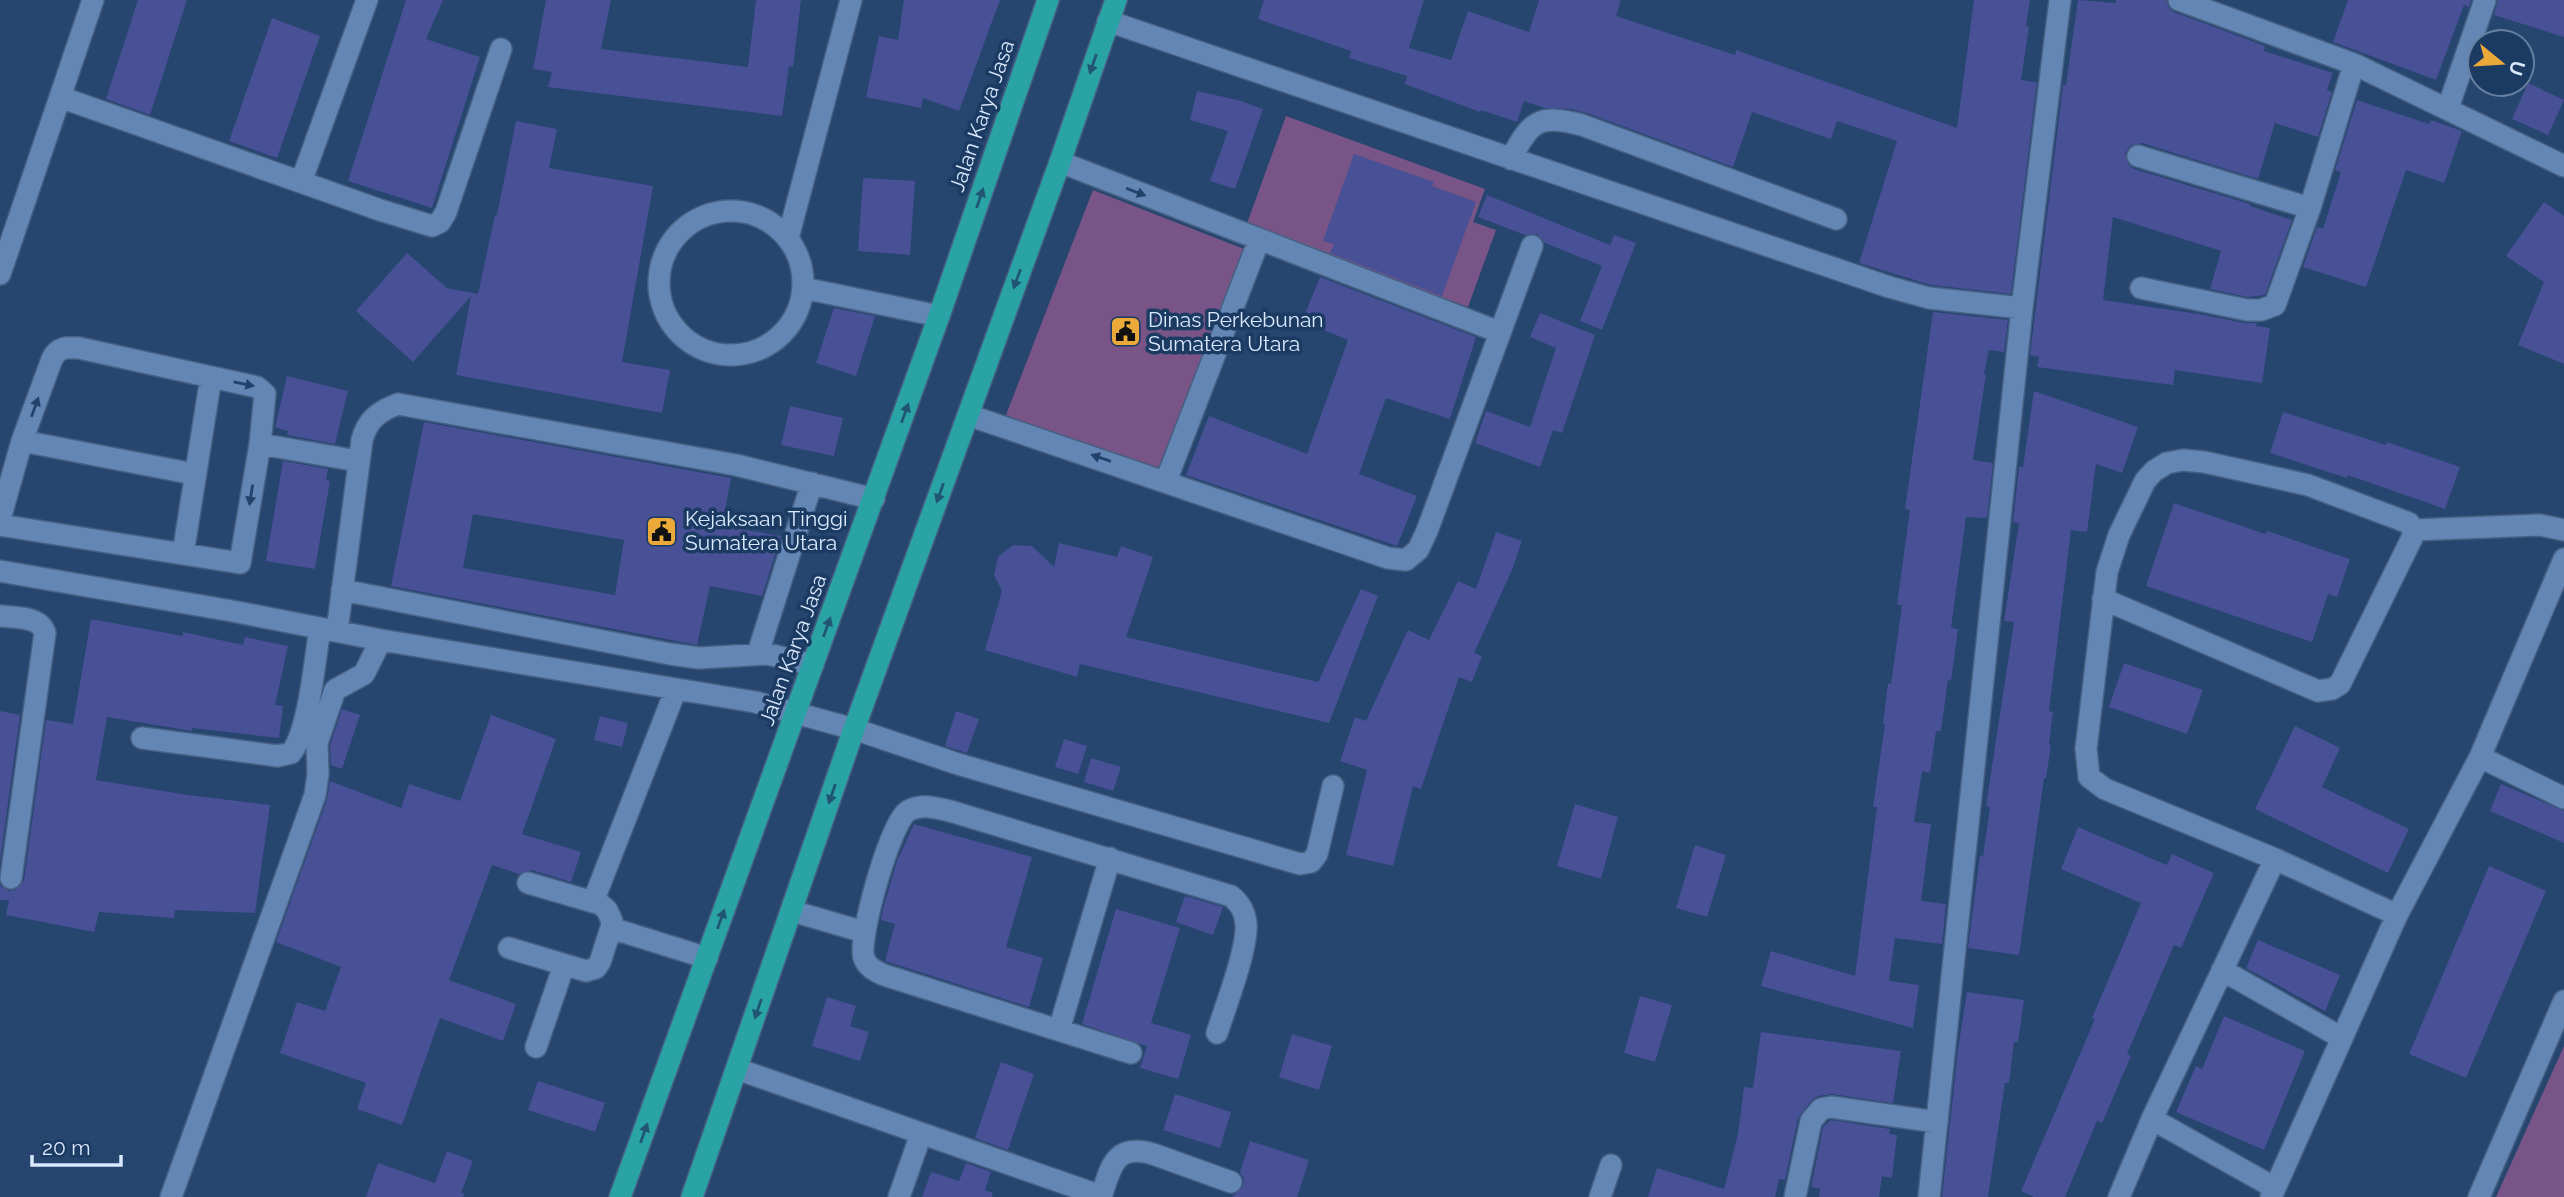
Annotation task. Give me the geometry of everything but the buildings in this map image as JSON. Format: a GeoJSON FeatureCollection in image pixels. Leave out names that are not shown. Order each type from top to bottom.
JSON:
{"type":"FeatureCollection","features":[{"type":"Feature","properties":{"kind":"highway","name":"Jalan Karya Jasa"},"geometry":{"type":"LineString","coordinates":[[620,1197],[874,499],[1048,0]]}},
{"type":"Feature","properties":{"kind":"highway"},"geometry":{"type":"LineString","coordinates":[[692,1197],[854,729],[1116,0]]}},
{"type":"Feature","properties":{"kind":"street"},"geometry":{"type":"LineString","coordinates":[[0,274],[93,0]]}},
{"type":"Feature","properties":{"kind":"street"},"geometry":{"type":"LineString","coordinates":[[300,182],[367,0]]}},
{"type":"Feature","properties":{"kind":"street"},"geometry":{"type":"LineString","coordinates":[[788,238],[850,0]]}},
{"type":"Feature","properties":{"kind":"street"},"geometry":{"type":"LineString","coordinates":[[1929,1197],[2022,308],[2060,0]]}},
{"type":"Feature","properties":{"kind":"street"},"geometry":{"type":"LineString","coordinates":[[2179,0],[2354,64],[2564,166]]}},
{"type":"Feature","properties":{"kind":"street"},"geometry":{"type":"LineString","coordinates":[[2448,108],[2485,0]]}},
{"type":"Feature","properties":{"kind":"street"},"geometry":{"type":"LineString","coordinates":[[1108,21],[1511,159],[1658,206],[1889,287],[1929,298],[2022,308]]}},
{"type":"Feature","properties":{"kind":"street"},"geometry":{"type":"LineString","coordinates":[[60,97],[427,226],[436,225],[446,212],[500,49]]}},
{"type":"Feature","properties":{"kind":"street"},"geometry":{"type":"LineString","coordinates":[[2141,288],[2247,310],[2269,308],[2278,299],[2310,208],[2354,64]]}},
{"type":"Feature","properties":{"kind":"street"},"geometry":{"type":"LineString","coordinates":[[1511,159],[1529,128],[1545,119],[1562,120],[1836,219]]}},
{"type":"Feature","properties":{"kind":"street"},"geometry":{"type":"LineString","coordinates":[[2138,156],[2310,208]]}},
{"type":"Feature","properties":{"kind":"street"},"geometry":{"type":"LineString","coordinates":[[1060,162],[1499,332]]}},
{"type":"Feature","properties":{"kind":"street"},"geometry":{"type":"LineString","coordinates":[[730,211],[762,218],[772,223],[788,238],[802,270],[803,288],[798,309],[787,329],[770,344],[750,353],[728,356],[707,351],[687,341],[672,324],[662,305],[659,283],[663,261],[673,241],[688,225],[708,214],[730,211]]}},
{"type":"Feature","properties":{"kind":"street"},"geometry":{"type":"LineString","coordinates":[[1166,481],[1259,240]]}},
{"type":"Feature","properties":{"kind":"street"},"geometry":{"type":"LineString","coordinates":[[968,415],[1394,560],[1406,560],[1418,550],[1427,531],[1532,246]]}},
{"type":"Feature","properties":{"kind":"street"},"geometry":{"type":"LineString","coordinates":[[803,288],[939,316]]}},
{"type":"Feature","properties":{"kind":"street"},"geometry":{"type":"LineString","coordinates":[[0,519],[22,441],[52,359],[62,348],[79,348],[262,390],[265,400],[260,444],[240,563],[0,524]]}},
{"type":"Feature","properties":{"kind":"street"},"geometry":{"type":"LineString","coordinates":[[183,554],[211,377]]}},
{"type":"Feature","properties":{"kind":"street"},"geometry":{"type":"LineString","coordinates":[[142,738],[278,755],[291,753],[299,740],[328,630],[342,590],[362,440],[369,422],[383,409],[398,404],[736,465],[874,499]]}},
{"type":"Feature","properties":{"kind":"street"},"geometry":{"type":"LineString","coordinates":[[22,441],[194,474]]}},
{"type":"Feature","properties":{"kind":"street"},"geometry":{"type":"LineString","coordinates":[[260,444],[358,461]]}},
{"type":"Feature","properties":{"kind":"street"},"geometry":{"type":"LineString","coordinates":[[2103,599],[2318,691],[2332,689],[2340,684],[2412,538],[2413,530],[2409,523],[2308,485],[2204,462],[2183,460],[2167,463],[2145,481],[2119,535],[2107,572],[2103,599],[2086,749],[2089,777],[2105,789],[2275,859],[2397,915]]}},
{"type":"Feature","properties":{"kind":"street"},"geometry":{"type":"LineString","coordinates":[[758,653],[812,483]]}},
{"type":"Feature","properties":{"kind":"street"},"geometry":{"type":"LineString","coordinates":[[2413,530],[2540,525],[2564,530]]}},
{"type":"Feature","properties":{"kind":"street"},"geometry":{"type":"LineString","coordinates":[[2152,1119],[2273,1192],[2397,915],[2480,757],[2564,559]]}},
{"type":"Feature","properties":{"kind":"street"},"geometry":{"type":"LineString","coordinates":[[0,571],[381,640],[755,702],[854,729],[958,764],[1300,864],[1311,862],[1317,854],[1333,786]]}},
{"type":"Feature","properties":{"kind":"street"},"geometry":{"type":"LineString","coordinates":[[342,590],[670,654],[699,658],[768,653],[813,665]]}},
{"type":"Feature","properties":{"kind":"street"},"geometry":{"type":"LineString","coordinates":[[0,616],[36,622],[43,626],[45,634],[11,878]]}},
{"type":"Feature","properties":{"kind":"street"},"geometry":{"type":"LineString","coordinates":[[171,1197],[315,795],[318,774],[317,743],[335,690],[364,674],[381,640]]}},
{"type":"Feature","properties":{"kind":"street"},"geometry":{"type":"LineString","coordinates":[[593,902],[676,689]]}},
{"type":"Feature","properties":{"kind":"street"},"geometry":{"type":"LineString","coordinates":[[2480,757],[2564,798]]}},
{"type":"Feature","properties":{"kind":"street"},"geometry":{"type":"LineString","coordinates":[[1131,1053],[877,972],[866,963],[863,957],[864,932],[895,826],[904,813],[931,807],[1220,891],[1240,903],[1247,927],[1244,944],[1217,1033]]}},
{"type":"Feature","properties":{"kind":"street"},"geometry":{"type":"LineString","coordinates":[[1059,1030],[1110,858]]}},
{"type":"Feature","properties":{"kind":"street"},"geometry":{"type":"LineString","coordinates":[[2119,1197],[2152,1119],[2275,859]]}},
{"type":"Feature","properties":{"kind":"street"},"geometry":{"type":"LineString","coordinates":[[509,948],[586,971],[596,968],[611,928],[612,922],[607,910],[593,902],[528,883]]}},
{"type":"Feature","properties":{"kind":"street"},"geometry":{"type":"LineString","coordinates":[[792,911],[864,932]]}},
{"type":"Feature","properties":{"kind":"street"},"geometry":{"type":"LineString","coordinates":[[611,928],[706,958]]}},
{"type":"Feature","properties":{"kind":"street"},"geometry":{"type":"LineString","coordinates":[[536,1047],[564,965]]}},
{"type":"Feature","properties":{"kind":"street"},"geometry":{"type":"LineString","coordinates":[[2222,971],[2342,1038]]}},
{"type":"Feature","properties":{"kind":"street"},"geometry":{"type":"LineString","coordinates":[[2479,1197],[2564,1001]]}},
{"type":"Feature","properties":{"kind":"street"},"geometry":{"type":"LineString","coordinates":[[737,1069],[1101,1196],[1115,1160],[1130,1151],[1153,1154],[1231,1182]]}},
{"type":"Feature","properties":{"kind":"street"},"geometry":{"type":"LineString","coordinates":[[1795,1197],[1811,1121],[1821,1109],[1831,1107],[1937,1122]]}},
{"type":"Feature","properties":{"kind":"street"},"geometry":{"type":"LineString","coordinates":[[899,1197],[921,1134]]}},
{"type":"Feature","properties":{"kind":"street"},"geometry":{"type":"LineString","coordinates":[[1600,1197],[1611,1165]]}},
{"type":"Feature","properties":{"kind":"shaded area"},"geometry":{"type":"Polygon","coordinates":[[[1286,116],[1485,189],[1473,222],[1496,230],[1468,307],[1246,226],[1286,116]]]}},
{"type":"Feature","properties":{"kind":"shaded area","name":"Dinas Perkebunan Sumatera Utara"},"geometry":{"type":"Polygon","coordinates":[[[1093,190],[1244,249],[1156,474],[1006,415],[1093,190]]]}},
{"type":"Feature","properties":{"kind":"shaded area"},"geometry":{"type":"Polygon","coordinates":[[[2564,1046],[2564,1197],[2496,1197],[2564,1046]]]}},
{"type":"Feature","properties":{"kind":"place","name":"Dinas Perkebunan Sumatera Utara"},"geometry":{"type":"Point","coordinates":[1125,332]}},
{"type":"Feature","properties":{"kind":"place","name":"Kejaksaan Tinggi Sumatera Utara"},"geometry":{"type":"Point","coordinates":[662,531]}}]}
